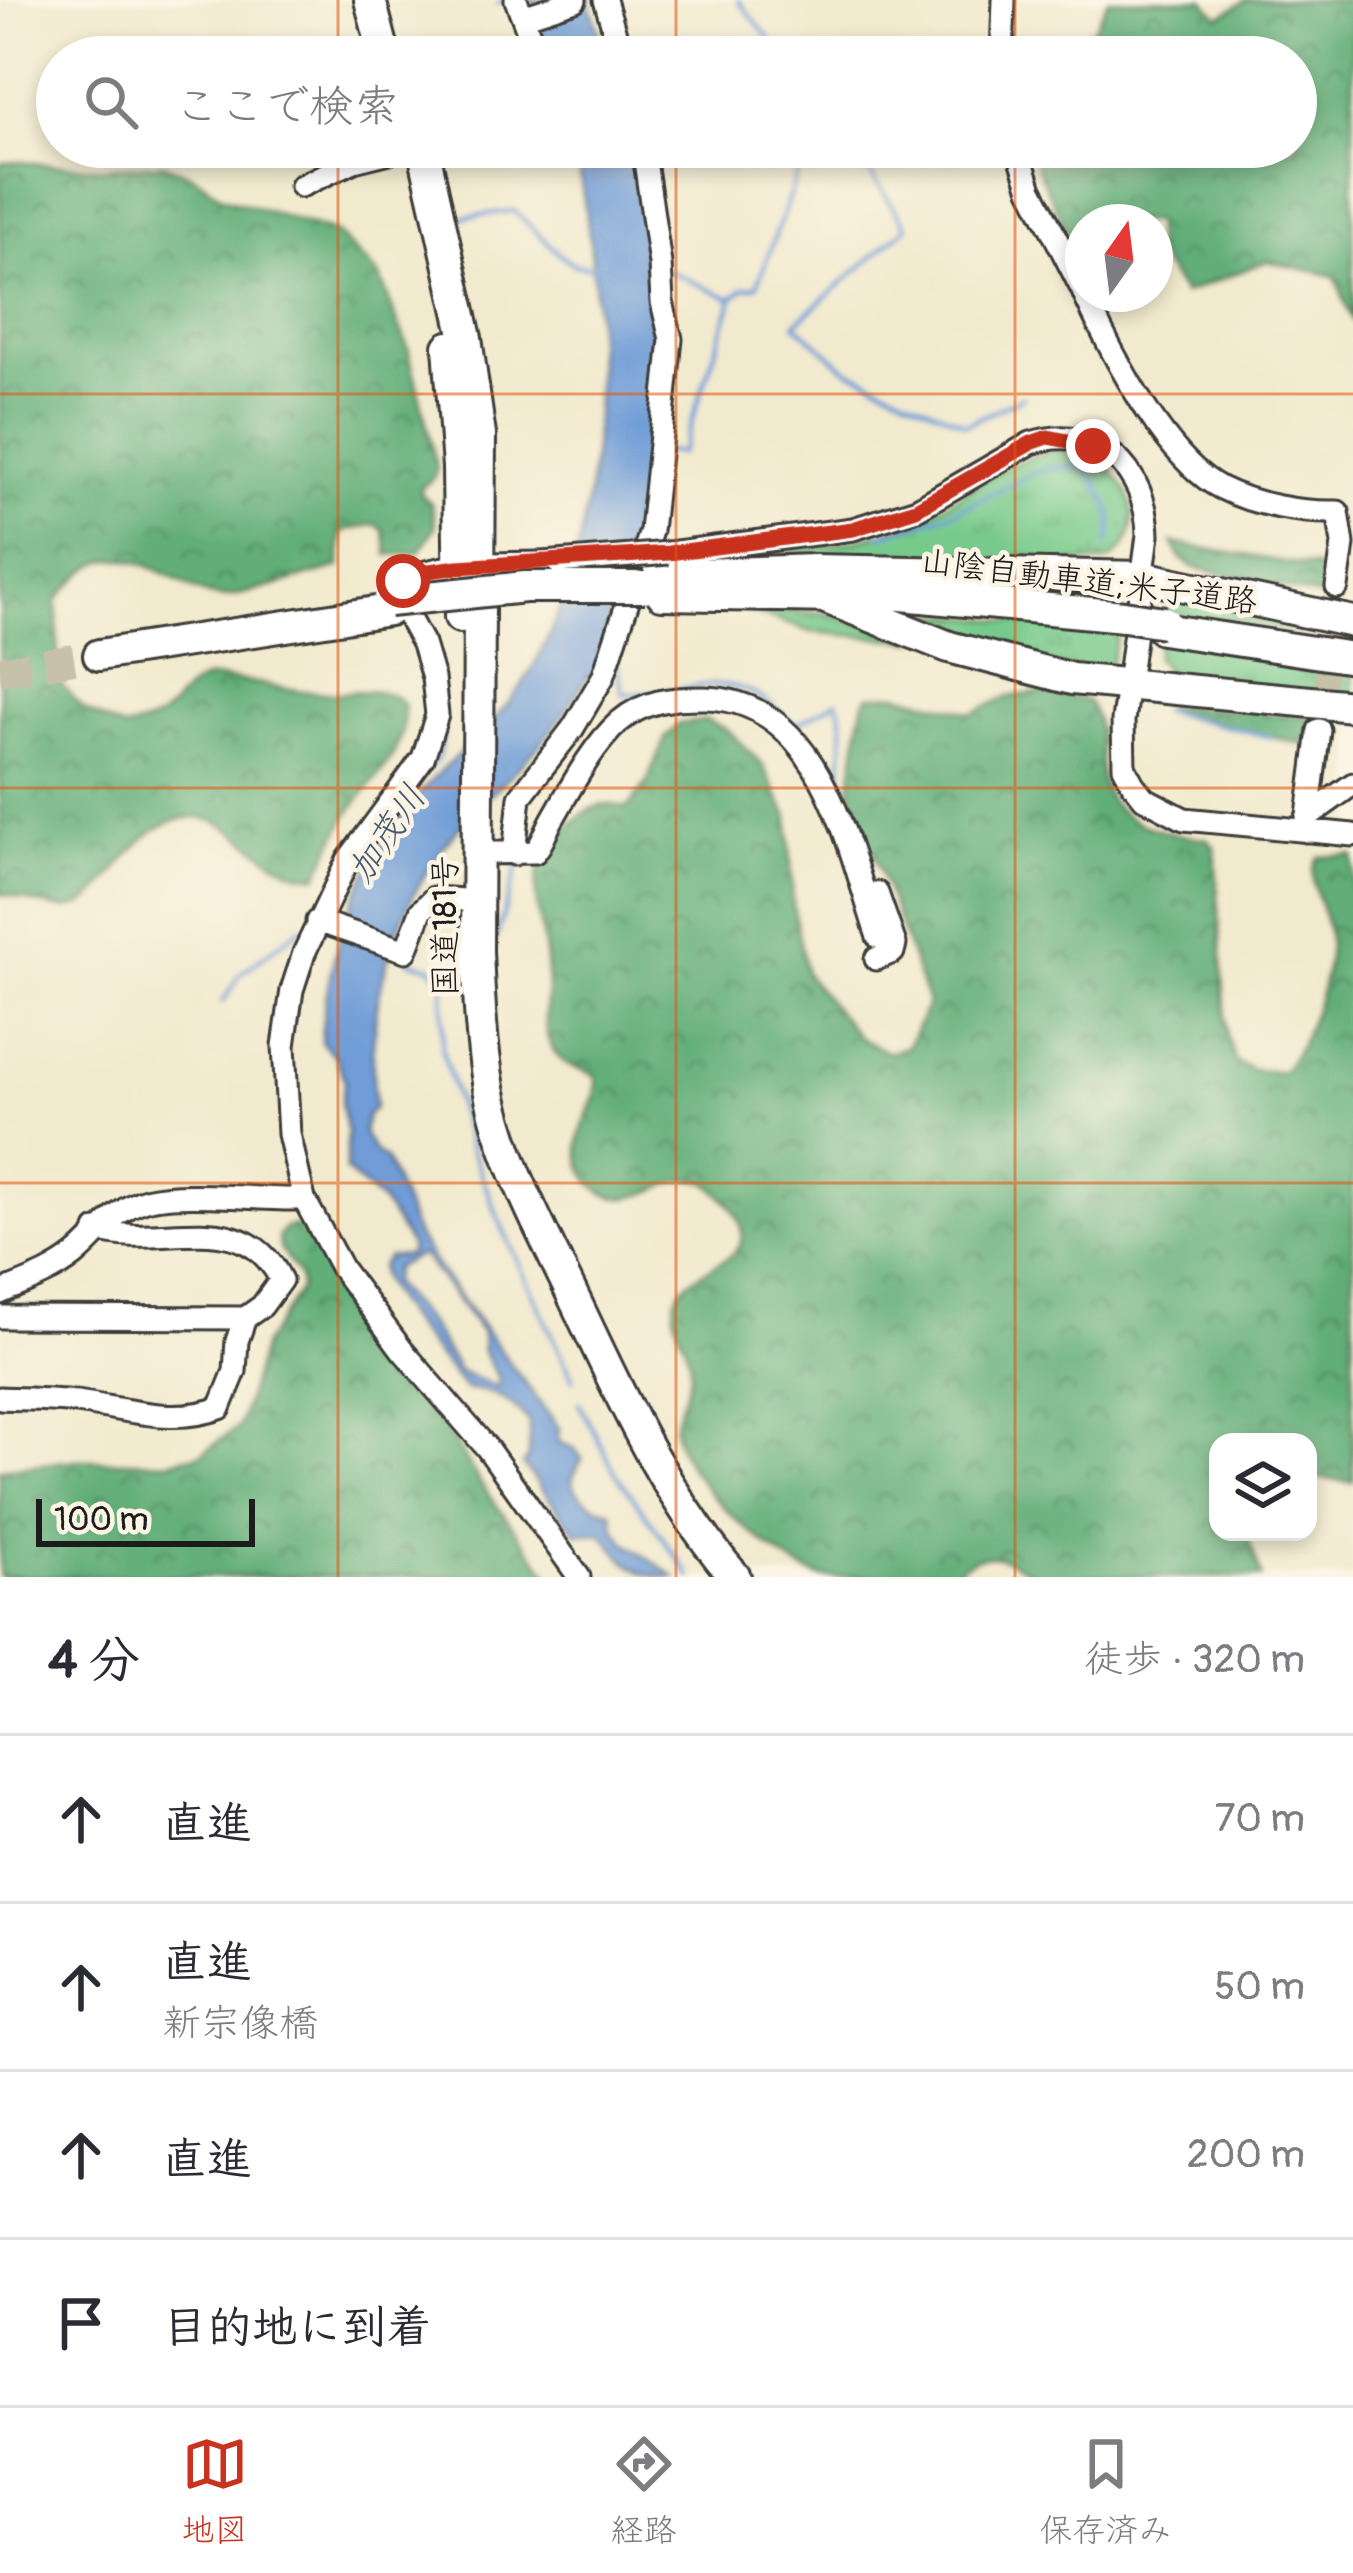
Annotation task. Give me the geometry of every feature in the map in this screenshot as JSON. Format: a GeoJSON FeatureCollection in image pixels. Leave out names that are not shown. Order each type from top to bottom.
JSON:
{"type":"FeatureCollection","features":[{"type":"Feature","properties":{"kind":"highway"},"geometry":{"type":"LineString","coordinates":[[370,0],[379,36]]}},
{"type":"Feature","properties":{"kind":"highway"},"geometry":{"type":"LineString","coordinates":[[385,0],[394,36]]}},
{"type":"Feature","properties":{"kind":"highway","name":"国道181号"},"geometry":{"type":"LineString","coordinates":[[414,168],[449,348],[469,566],[474,849],[463,1001],[471,1078],[498,1169],[647,1482],[714,1577]]}},
{"type":"Feature","properties":{"kind":"highway","name":"国道181号"},"geometry":{"type":"LineString","coordinates":[[428,168],[466,338],[480,435],[469,566]]}},
{"type":"Feature","properties":{"kind":"highway"},"geometry":{"type":"LineString","coordinates":[[646,586],[815,570],[1143,577],[1353,622]]}},
{"type":"Feature","properties":{"kind":"highway","name":"山陰自動車道;米子道路"},"geometry":{"type":"LineString","coordinates":[[389,606],[646,586],[1123,620]]}},
{"type":"Feature","properties":{"kind":"highway","name":"山陰自動車道;米子道路"},"geometry":{"type":"LineString","coordinates":[[99,650],[525,587],[646,586],[822,588],[1001,602],[1353,654]]}},
{"type":"Feature","properties":{"kind":"highway"},"geometry":{"type":"LineString","coordinates":[[821,596],[986,658],[1072,679],[1353,706]]}},
{"type":"Feature","properties":{"kind":"highway","name":"国道181号"},"geometry":{"type":"LineString","coordinates":[[472,900],[490,1092],[523,1190],[650,1456],[694,1529],[735,1577]]}},
{"type":"Feature","properties":{"kind":"street"},"geometry":{"type":"LineString","coordinates":[[525,10],[575,0]]}},
{"type":"Feature","properties":{"kind":"street"},"geometry":{"type":"LineString","coordinates":[[604,0],[615,36]]}},
{"type":"Feature","properties":{"kind":"street"},"geometry":{"type":"LineString","coordinates":[[1003,36],[1004,0]]}},
{"type":"Feature","properties":{"kind":"street"},"geometry":{"type":"LineString","coordinates":[[301,186],[339,168]]}},
{"type":"Feature","properties":{"kind":"street"},"geometry":{"type":"LineString","coordinates":[[514,854],[520,797],[573,728],[603,677],[652,530],[671,338],[662,302],[646,168]]}},
{"type":"Feature","properties":{"kind":"street"},"geometry":{"type":"LineString","coordinates":[[1024,168],[1065,256]]}},
{"type":"Feature","properties":{"kind":"street"},"geometry":{"type":"LineString","coordinates":[[1093,312],[1122,375],[1188,462],[1218,486],[1255,500],[1338,512],[1343,544],[1336,586]]}},
{"type":"Feature","properties":{"kind":"street"},"geometry":{"type":"LineString","coordinates":[[579,1577],[487,1448],[371,1311],[342,1269],[304,1199],[289,1134],[284,1046],[292,990],[364,833],[430,746],[437,716],[434,678],[423,644],[400,602],[403,581],[422,572],[469,566],[669,553],[853,529],[916,509],[1012,450],[1048,437],[1073,439],[1124,463],[1148,510],[1121,747],[1124,767],[1144,798],[1184,819],[1316,813],[1353,835]]}},
{"type":"Feature","properties":{"kind":"street"},"geometry":{"type":"LineString","coordinates":[[474,849],[535,852],[616,725],[666,698],[717,698],[759,709],[810,760],[828,789],[877,948]]}},
{"type":"Feature","properties":{"kind":"street"},"geometry":{"type":"LineString","coordinates":[[1316,813],[1319,730]]}},
{"type":"Feature","properties":{"kind":"street"},"geometry":{"type":"LineString","coordinates":[[1316,813],[1353,784]]}},
{"type":"Feature","properties":{"kind":"street"},"geometry":{"type":"LineString","coordinates":[[322,923],[406,951],[422,911],[434,898],[472,900]]}},
{"type":"Feature","properties":{"kind":"street"},"geometry":{"type":"LineString","coordinates":[[0,1293],[40,1278],[71,1258],[119,1212],[146,1200],[175,1196],[304,1199]]}},
{"type":"Feature","properties":{"kind":"street"},"geometry":{"type":"LineString","coordinates":[[0,1317],[245,1318],[262,1306],[281,1280],[268,1258],[251,1244],[224,1236],[115,1236],[97,1230]]}},
{"type":"Feature","properties":{"kind":"street"},"geometry":{"type":"LineString","coordinates":[[0,1398],[73,1401],[141,1414],[201,1415],[220,1408],[235,1371],[245,1318]]}},
{"type":"Feature","properties":{"kind":"green space"},"geometry":{"type":"Polygon","coordinates":[[[1108,0],[1204,0],[1219,17],[1247,0],[1353,0],[1353,323],[1335,276],[1267,261],[1183,294],[1173,279],[1173,204],[1065,204],[1065,227],[1037,168],[1317,168],[1317,36],[1083,36],[1095,27],[1108,0]]]}},
{"type":"Feature","properties":{"kind":"green space"},"geometry":{"type":"Polygon","coordinates":[[[0,163],[36,163],[36,168],[173,168],[194,176],[222,197],[335,232],[379,275],[408,348],[437,468],[433,479],[421,487],[436,526],[419,553],[388,555],[384,529],[375,524],[341,532],[340,567],[245,594],[207,594],[150,567],[120,559],[95,565],[57,600],[59,682],[85,710],[123,729],[155,720],[206,679],[315,692],[378,692],[403,703],[398,745],[346,818],[318,875],[284,867],[222,825],[186,818],[149,834],[98,892],[72,908],[0,894],[0,163]]]}},
{"type":"Feature","properties":{"kind":"green space"},"geometry":{"type":"Polygon","coordinates":[[[1056,450],[1103,465],[1130,500],[1132,528],[1127,541],[1106,562],[645,563],[774,552],[870,536],[920,518],[1014,464],[1056,450]]]}},
{"type":"Feature","properties":{"kind":"green space"},"geometry":{"type":"Polygon","coordinates":[[[1173,543],[1331,570],[1329,599],[1193,567],[1180,558],[1173,543]]]}},
{"type":"Feature","properties":{"kind":"green space"},"geometry":{"type":"Polygon","coordinates":[[[1185,593],[1353,628],[1353,639],[1164,613],[1185,593]]]}},
{"type":"Feature","properties":{"kind":"green space"},"geometry":{"type":"Polygon","coordinates":[[[742,608],[824,613],[917,641],[812,632],[742,608]]]}},
{"type":"Feature","properties":{"kind":"green space"},"geometry":{"type":"Polygon","coordinates":[[[890,609],[1118,632],[1111,662],[1093,668],[1067,667],[1002,651],[890,609]]]}},
{"type":"Feature","properties":{"kind":"green space"},"geometry":{"type":"Polygon","coordinates":[[[1159,637],[1353,665],[1353,697],[1174,682],[1156,658],[1159,637]]]}},
{"type":"Feature","properties":{"kind":"green space"},"geometry":{"type":"Polygon","coordinates":[[[1044,692],[1087,700],[1098,727],[1105,792],[1114,805],[1141,824],[1208,839],[1215,848],[1227,1036],[1235,1061],[1253,1070],[1282,1072],[1300,1044],[1315,1009],[1328,955],[1328,929],[1314,886],[1314,866],[1319,857],[1353,855],[1353,1482],[1317,1478],[1317,1433],[1209,1433],[1209,1541],[1249,1541],[1262,1577],[1035,1577],[1004,1559],[983,1557],[952,1577],[823,1577],[781,1556],[709,1491],[678,1444],[675,1425],[690,1372],[675,1301],[688,1282],[737,1249],[742,1232],[736,1215],[705,1181],[685,1180],[643,1195],[612,1197],[588,1179],[580,1159],[580,1139],[596,1076],[560,1058],[547,1035],[547,972],[536,895],[542,863],[577,819],[603,805],[628,808],[646,784],[665,738],[679,724],[706,720],[728,730],[763,766],[789,818],[793,905],[806,974],[859,1038],[890,1053],[908,1046],[928,1003],[850,788],[863,704],[868,696],[897,694],[972,713],[1007,697],[1044,692]]]}},
{"type":"Feature","properties":{"kind":"green space"},"geometry":{"type":"Polygon","coordinates":[[[1180,706],[1313,717],[1308,746],[1163,709],[1180,706]]]}},
{"type":"Feature","properties":{"kind":"green space"},"geometry":{"type":"Polygon","coordinates":[[[294,1226],[306,1232],[355,1311],[413,1379],[487,1493],[551,1577],[0,1577],[0,1469],[76,1460],[168,1462],[201,1454],[239,1426],[263,1345],[300,1289],[299,1276],[280,1249],[278,1237],[294,1226]]]}},
{"type":"Feature","properties":{"kind":"water"},"geometry":{"type":"Polygon","coordinates":[[[523,0],[589,0],[600,36],[543,36],[532,2],[523,0]]]}},
{"type":"Feature","properties":{"kind":"water"},"geometry":{"type":"Polygon","coordinates":[[[578,168],[633,168],[643,227],[653,353],[640,534],[598,654],[608,661],[598,680],[587,676],[546,737],[463,822],[414,894],[384,975],[373,1062],[375,1107],[363,1133],[386,1160],[416,1234],[444,1276],[559,1428],[558,1442],[574,1448],[582,1459],[572,1479],[577,1491],[612,1511],[615,1529],[624,1541],[675,1577],[639,1571],[601,1533],[576,1533],[523,1465],[529,1456],[529,1422],[501,1398],[466,1390],[394,1299],[381,1266],[388,1257],[408,1255],[411,1247],[382,1202],[346,1171],[347,1133],[341,1105],[345,1080],[335,1056],[321,1042],[330,975],[363,879],[420,793],[515,695],[548,638],[571,573],[587,503],[598,355],[594,282],[578,168]],[[423,1256],[394,1268],[392,1284],[429,1324],[459,1372],[497,1387],[499,1380],[483,1352],[482,1333],[423,1256]]]}},
{"type":"Feature","properties":{"kind":"waterway"},"geometry":{"type":"LineString","coordinates":[[498,3],[505,0]]}},
{"type":"Feature","properties":{"kind":"waterway"},"geometry":{"type":"LineString","coordinates":[[738,0],[767,36]]}},
{"type":"Feature","properties":{"kind":"waterway"},"geometry":{"type":"LineString","coordinates":[[669,271],[727,297],[757,286],[799,168]]}},
{"type":"Feature","properties":{"kind":"waterway"},"geometry":{"type":"LineString","coordinates":[[866,168],[907,227],[795,324],[846,369],[966,424],[1023,397]]}},
{"type":"Feature","properties":{"kind":"waterway"},"geometry":{"type":"LineString","coordinates":[[463,217],[514,211],[565,259],[597,268]]}},
{"type":"Feature","properties":{"kind":"waterway"},"geometry":{"type":"LineString","coordinates":[[665,451],[681,453],[733,298]]}},
{"type":"Feature","properties":{"kind":"waterway"},"geometry":{"type":"LineString","coordinates":[[879,536],[952,513],[1041,470],[1070,466],[1090,472],[1105,498],[1112,523],[1108,543]]}},
{"type":"Feature","properties":{"kind":"waterway"},"geometry":{"type":"LineString","coordinates":[[617,665],[623,694],[731,686],[771,705],[794,726],[837,701],[843,727],[844,807]]}},
{"type":"Feature","properties":{"kind":"waterway"},"geometry":{"type":"LineString","coordinates":[[1162,711],[1271,737]]}},
{"type":"Feature","properties":{"kind":"waterway","name":"加茂川"},"geometry":{"type":"LineString","coordinates":[[424,774],[438,758],[443,736]]}},
{"type":"Feature","properties":{"kind":"waterway"},"geometry":{"type":"LineString","coordinates":[[497,935],[519,863]]}},
{"type":"Feature","properties":{"kind":"waterway"},"geometry":{"type":"LineString","coordinates":[[223,1002],[240,974],[301,928]]}},
{"type":"Feature","properties":{"kind":"waterway"},"geometry":{"type":"LineString","coordinates":[[408,961],[431,967],[444,982],[442,1049],[470,1147],[573,1379]]}},
{"type":"Feature","properties":{"kind":"waterway"},"geometry":{"type":"LineString","coordinates":[[579,1403],[615,1472],[691,1577]]}},
{"type":"Feature","properties":{"kind":"tunnel"},"geometry":{"type":"LineString","coordinates":[[1321,717],[1337,587]]}},
{"type":"Feature","properties":{"kind":"tunnel"},"geometry":{"type":"LineString","coordinates":[[0,671],[99,655]]}},
{"type":"Feature","properties":{"kind":"route"},"geometry":{"type":"LineString","coordinates":[[403,581],[422,572],[458,567],[669,553],[853,529],[916,509],[1012,450],[1048,437],[1093,446]]}}]}
